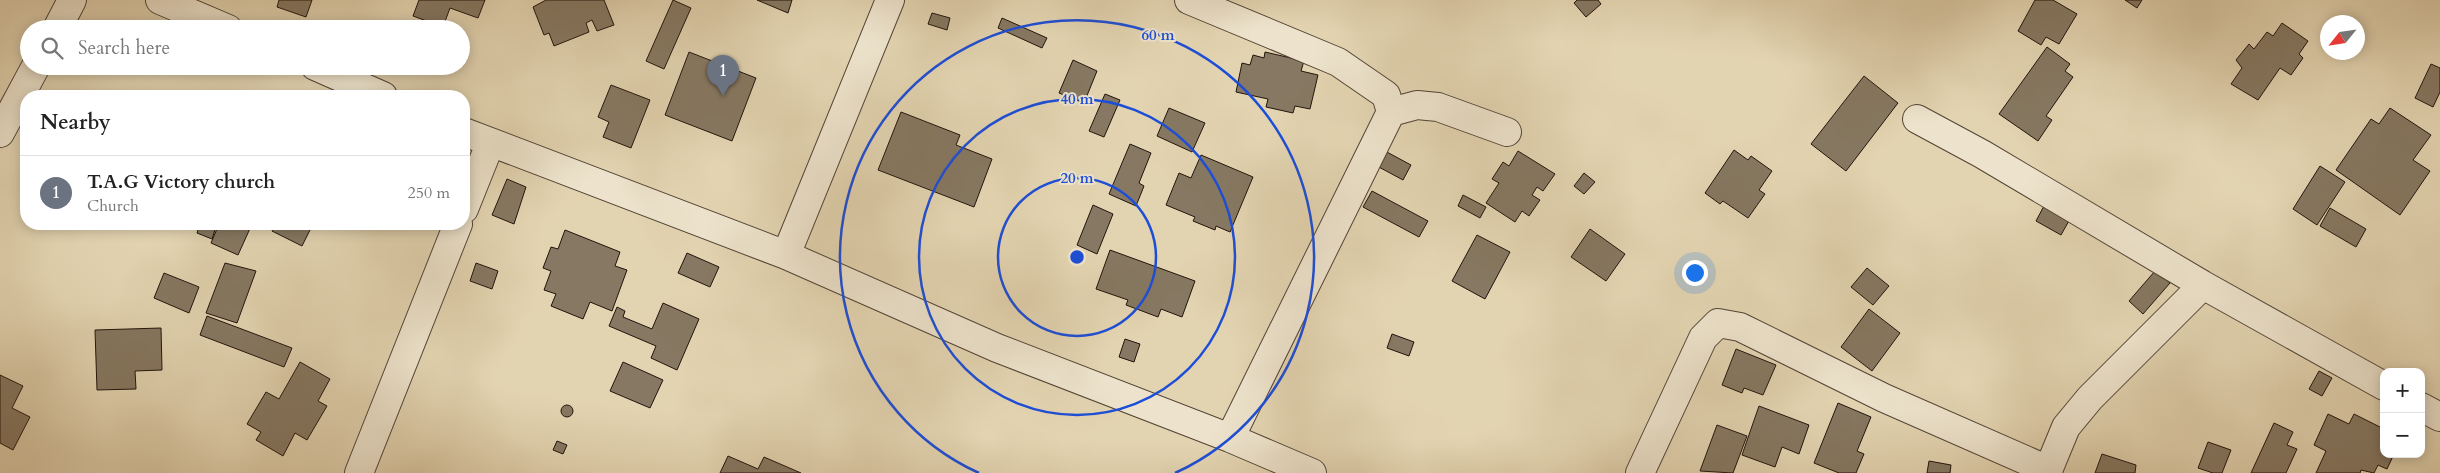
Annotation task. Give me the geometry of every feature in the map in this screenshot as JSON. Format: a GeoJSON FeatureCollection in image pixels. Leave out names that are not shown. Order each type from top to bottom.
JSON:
{"type":"FeatureCollection","features":[{"type":"Feature","properties":{"kind":"street"},"geometry":{"type":"LineString","coordinates":[[62,20],[72,0]]}},
{"type":"Feature","properties":{"kind":"street"},"geometry":{"type":"LineString","coordinates":[[160,0],[207,20]]}},
{"type":"Feature","properties":{"kind":"street"},"geometry":{"type":"LineString","coordinates":[[786,255],[890,0]]}},
{"type":"Feature","properties":{"kind":"street"},"geometry":{"type":"LineString","coordinates":[[1189,0],[1338,62],[1386,95],[1391,112],[1230,438]]}},
{"type":"Feature","properties":{"kind":"street"},"geometry":{"type":"LineString","coordinates":[[23,90],[31,75]]}},
{"type":"Feature","properties":{"kind":"street"},"geometry":{"type":"LineString","coordinates":[[335,75],[369,90]]}},
{"type":"Feature","properties":{"kind":"street"},"geometry":{"type":"LineString","coordinates":[[0,133],[20,96]]}},
{"type":"Feature","properties":{"kind":"street"},"geometry":{"type":"LineString","coordinates":[[1391,112],[1416,105],[1438,107],[1507,132]]}},
{"type":"Feature","properties":{"kind":"street"},"geometry":{"type":"LineString","coordinates":[[1917,119],[2041,188],[2203,284],[2380,384]]}},
{"type":"Feature","properties":{"kind":"street"},"geometry":{"type":"LineString","coordinates":[[470,135],[490,144],[786,255],[998,348],[1230,438],[1312,473]]}},
{"type":"Feature","properties":{"kind":"street"},"geometry":{"type":"LineString","coordinates":[[470,194],[490,144]]}},
{"type":"Feature","properties":{"kind":"street"},"geometry":{"type":"LineString","coordinates":[[359,473],[456,230]]}},
{"type":"Feature","properties":{"kind":"street"},"geometry":{"type":"LineString","coordinates":[[1640,473],[1703,338],[1718,324],[1740,327],[1884,398],[2048,472],[2066,427],[2090,398],[2203,284]]}},
{"type":"Feature","properties":{"kind":"street"},"geometry":{"type":"LineString","coordinates":[[2425,409],[2440,417]]}},
{"type":"Feature","properties":{"kind":"building"},"geometry":{"type":"Polygon","coordinates":[[[279,0],[312,0],[306,17],[277,7],[279,0]]]}},
{"type":"Feature","properties":{"kind":"building"},"geometry":{"type":"Polygon","coordinates":[[[419,0],[485,0],[478,18],[450,8],[446,20],[424,20],[413,16],[419,0]]]}},
{"type":"Feature","properties":{"kind":"building"},"geometry":{"type":"Polygon","coordinates":[[[546,0],[604,0],[614,25],[597,31],[592,20],[586,23],[589,32],[554,46],[549,33],[544,35],[533,7],[546,0]]]}},
{"type":"Feature","properties":{"kind":"building"},"geometry":{"type":"Polygon","coordinates":[[[673,0],[691,8],[664,69],[646,61],[673,0]]]}},
{"type":"Feature","properties":{"kind":"building"},"geometry":{"type":"Polygon","coordinates":[[[757,0],[792,0],[788,13],[757,0]]]}},
{"type":"Feature","properties":{"kind":"building"},"geometry":{"type":"Polygon","coordinates":[[[1577,0],[1598,0],[1601,4],[1586,17],[1574,3],[1577,0]]]}},
{"type":"Feature","properties":{"kind":"building"},"geometry":{"type":"Polygon","coordinates":[[[2035,0],[2053,0],[2077,14],[2059,44],[2046,37],[2041,45],[2018,31],[2035,0]]]}},
{"type":"Feature","properties":{"kind":"building"},"geometry":{"type":"Polygon","coordinates":[[[2125,0],[2142,0],[2137,8],[2125,0]]]}},
{"type":"Feature","properties":{"kind":"building"},"geometry":{"type":"Polygon","coordinates":[[[932,13],[950,18],[947,30],[928,24],[932,13]]]}},
{"type":"Feature","properties":{"kind":"building"},"geometry":{"type":"Polygon","coordinates":[[[1002,18],[1047,38],[1042,48],[998,28],[1002,18]]]}},
{"type":"Feature","properties":{"kind":"building"},"geometry":{"type":"Polygon","coordinates":[[[2282,23],[2308,41],[2299,54],[2303,58],[2291,75],[2280,68],[2258,100],[2231,84],[2242,68],[2236,60],[2249,44],[2254,49],[2267,32],[2273,36],[2282,23]]]}},
{"type":"Feature","properties":{"kind":"building"},"geometry":{"type":"Polygon","coordinates":[[[2047,47],[2070,64],[2065,71],[2073,77],[2046,116],[2052,120],[2038,141],[1999,114],[2047,47]]]}},
{"type":"Feature","properties":{"kind":"building"},"geometry":{"type":"Polygon","coordinates":[[[689,52],[756,78],[732,141],[665,115],[689,52]]]}},
{"type":"Feature","properties":{"kind":"building"},"geometry":{"type":"Polygon","coordinates":[[[1265,52],[1304,61],[1301,71],[1318,75],[1310,109],[1295,106],[1293,113],[1266,107],[1268,99],[1236,92],[1242,63],[1250,65],[1253,55],[1264,58],[1265,52]]]}},
{"type":"Feature","properties":{"kind":"building"},"geometry":{"type":"Polygon","coordinates":[[[1073,60],[1097,71],[1084,103],[1059,93],[1073,60]]]}},
{"type":"Feature","properties":{"kind":"building"},"geometry":{"type":"Polygon","coordinates":[[[2431,64],[2440,68],[2440,92],[2433,107],[2415,98],[2431,64]]]}},
{"type":"Feature","properties":{"kind":"building"},"geometry":{"type":"Polygon","coordinates":[[[1864,76],[1898,103],[1846,171],[1811,144],[1864,76]]]}},
{"type":"Feature","properties":{"kind":"building"},"geometry":{"type":"Polygon","coordinates":[[[611,85],[650,100],[631,148],[603,137],[609,122],[598,117],[611,85]]]}},
{"type":"Feature","properties":{"kind":"building"},"geometry":{"type":"Polygon","coordinates":[[[1105,94],[1120,100],[1104,137],[1089,131],[1105,94]]]}},
{"type":"Feature","properties":{"kind":"building"},"geometry":{"type":"Polygon","coordinates":[[[1169,108],[1205,123],[1192,152],[1157,136],[1169,108]]]}},
{"type":"Feature","properties":{"kind":"building"},"geometry":{"type":"Polygon","coordinates":[[[2390,108],[2431,135],[2413,160],[2430,171],[2400,215],[2336,170],[2371,119],[2379,124],[2390,108]]]}},
{"type":"Feature","properties":{"kind":"building"},"geometry":{"type":"Polygon","coordinates":[[[901,112],[960,135],[956,145],[992,159],[974,207],[878,170],[901,112]]]}},
{"type":"Feature","properties":{"kind":"building"},"geometry":{"type":"Polygon","coordinates":[[[1130,144],[1151,153],[1139,183],[1144,186],[1136,206],[1109,194],[1130,144]]]}},
{"type":"Feature","properties":{"kind":"building"},"geometry":{"type":"Polygon","coordinates":[[[1734,150],[1748,160],[1751,156],[1772,171],[1759,190],[1765,194],[1748,218],[1723,201],[1720,204],[1705,193],[1734,150]]]}},
{"type":"Feature","properties":{"kind":"building"},"geometry":{"type":"Polygon","coordinates":[[[1385,151],[1411,165],[1403,180],[1377,166],[1385,151]]]}},
{"type":"Feature","properties":{"kind":"building"},"geometry":{"type":"Polygon","coordinates":[[[1518,151],[1555,174],[1543,191],[1537,187],[1532,195],[1540,200],[1529,216],[1522,211],[1515,222],[1486,203],[1499,183],[1492,179],[1503,162],[1509,166],[1518,151]]]}},
{"type":"Feature","properties":{"kind":"building"},"geometry":{"type":"Polygon","coordinates":[[[1201,155],[1253,177],[1230,232],[1216,226],[1215,230],[1193,221],[1195,217],[1166,205],[1179,173],[1191,178],[1201,155]]]}},
{"type":"Feature","properties":{"kind":"building"},"geometry":{"type":"Polygon","coordinates":[[[2320,166],[2345,182],[2317,225],[2293,209],[2320,166]]]}},
{"type":"Feature","properties":{"kind":"building"},"geometry":{"type":"Polygon","coordinates":[[[1584,173],[1595,182],[1584,194],[1574,186],[1584,173]]]}},
{"type":"Feature","properties":{"kind":"building"},"geometry":{"type":"Polygon","coordinates":[[[507,179],[526,187],[514,224],[492,215],[507,179]]]}},
{"type":"Feature","properties":{"kind":"building"},"geometry":{"type":"Polygon","coordinates":[[[1372,191],[1428,221],[1419,237],[1363,207],[1372,191]]]}},
{"type":"Feature","properties":{"kind":"building"},"geometry":{"type":"Polygon","coordinates":[[[1463,195],[1486,207],[1480,218],[1458,206],[1463,195]]]}},
{"type":"Feature","properties":{"kind":"building"},"geometry":{"type":"Polygon","coordinates":[[[2045,204],[2070,219],[2061,235],[2036,221],[2045,204]]]}},
{"type":"Feature","properties":{"kind":"building"},"geometry":{"type":"Polygon","coordinates":[[[1093,205],[1113,214],[1097,254],[1077,245],[1093,205]]]}},
{"type":"Feature","properties":{"kind":"building"},"geometry":{"type":"Polygon","coordinates":[[[2330,208],[2366,229],[2356,247],[2320,226],[2330,208]]]}},
{"type":"Feature","properties":{"kind":"building"},"geometry":{"type":"Polygon","coordinates":[[[1590,229],[1625,254],[1606,281],[1571,257],[1590,229]]]}},
{"type":"Feature","properties":{"kind":"building"},"geometry":{"type":"Polygon","coordinates":[[[198,230],[215,230],[212,239],[197,233],[198,230]]]}},
{"type":"Feature","properties":{"kind":"building"},"geometry":{"type":"Polygon","coordinates":[[[216,230],[249,230],[238,255],[211,243],[216,230]]]}},
{"type":"Feature","properties":{"kind":"building"},"geometry":{"type":"Polygon","coordinates":[[[273,230],[310,230],[302,246],[273,230]]]}},
{"type":"Feature","properties":{"kind":"building"},"geometry":{"type":"Polygon","coordinates":[[[565,230],[620,252],[615,266],[627,270],[612,311],[590,302],[583,319],[551,306],[556,294],[544,290],[551,271],[543,268],[551,247],[558,249],[565,230]]]}},
{"type":"Feature","properties":{"kind":"building"},"geometry":{"type":"Polygon","coordinates":[[[1477,235],[1510,252],[1485,299],[1452,281],[1477,235]]]}},
{"type":"Feature","properties":{"kind":"building"},"geometry":{"type":"Polygon","coordinates":[[[1110,250],[1195,281],[1182,317],[1161,309],[1158,317],[1126,305],[1128,300],[1096,289],[1110,250]]]}},
{"type":"Feature","properties":{"kind":"building"},"geometry":{"type":"Polygon","coordinates":[[[687,253],[719,267],[710,287],[678,273],[687,253]]]}},
{"type":"Feature","properties":{"kind":"building"},"geometry":{"type":"Polygon","coordinates":[[[225,263],[256,271],[237,323],[206,313],[225,263]]]}},
{"type":"Feature","properties":{"kind":"building"},"geometry":{"type":"Polygon","coordinates":[[[476,263],[498,271],[492,289],[470,281],[476,263]]]}},
{"type":"Feature","properties":{"kind":"building"},"geometry":{"type":"Polygon","coordinates":[[[1867,268],[1889,286],[1873,305],[1851,287],[1867,268]]]}},
{"type":"Feature","properties":{"kind":"building"},"geometry":{"type":"Polygon","coordinates":[[[2155,271],[2170,283],[2143,314],[2129,301],[2155,271]]]}},
{"type":"Feature","properties":{"kind":"building"},"geometry":{"type":"Polygon","coordinates":[[[164,273],[199,287],[189,313],[154,298],[164,273]]]}},
{"type":"Feature","properties":{"kind":"building"},"geometry":{"type":"Polygon","coordinates":[[[663,303],[699,319],[677,370],[651,358],[656,346],[609,326],[617,307],[625,311],[623,317],[652,329],[663,303]]]}},
{"type":"Feature","properties":{"kind":"building"},"geometry":{"type":"Polygon","coordinates":[[[1869,309],[1900,333],[1872,371],[1841,347],[1869,309]]]}},
{"type":"Feature","properties":{"kind":"building"},"geometry":{"type":"Polygon","coordinates":[[[207,316],[292,348],[284,367],[200,335],[207,316]]]}},
{"type":"Feature","properties":{"kind":"building"},"geometry":{"type":"Polygon","coordinates":[[[161,328],[162,370],[135,371],[136,389],[97,390],[95,330],[161,328]]]}},
{"type":"Feature","properties":{"kind":"building"},"geometry":{"type":"Polygon","coordinates":[[[1392,334],[1414,342],[1409,356],[1387,348],[1392,334]]]}},
{"type":"Feature","properties":{"kind":"building"},"geometry":{"type":"Polygon","coordinates":[[[1125,339],[1140,344],[1134,362],[1119,357],[1125,339]]]}},
{"type":"Feature","properties":{"kind":"building"},"geometry":{"type":"Polygon","coordinates":[[[1736,349],[1776,365],[1763,395],[1744,388],[1742,393],[1722,385],[1736,349]]]}},
{"type":"Feature","properties":{"kind":"building"},"geometry":{"type":"Polygon","coordinates":[[[300,362],[330,379],[318,401],[327,406],[307,440],[295,433],[283,456],[256,440],[261,432],[247,424],[266,392],[279,399],[300,362]]]}},
{"type":"Feature","properties":{"kind":"building"},"geometry":{"type":"Polygon","coordinates":[[[623,362],[663,380],[650,408],[610,391],[623,362]]]}},
{"type":"Feature","properties":{"kind":"building"},"geometry":{"type":"Polygon","coordinates":[[[2319,371],[2332,378],[2322,396],[2309,389],[2319,371]]]}},
{"type":"Feature","properties":{"kind":"building"},"geometry":{"type":"Polygon","coordinates":[[[0,375],[23,386],[12,408],[30,417],[13,450],[0,443],[0,375]]]}},
{"type":"Feature","properties":{"kind":"building"},"geometry":{"type":"Polygon","coordinates":[[[1838,403],[1871,417],[1857,451],[1864,454],[1856,473],[1839,473],[1814,463],[1838,403]]]}},
{"type":"Feature","properties":{"kind":"building"},"geometry":{"type":"Polygon","coordinates":[[[569,405],[572,406],[572,416],[565,417],[562,416],[561,409],[562,406],[569,405]]]}},
{"type":"Feature","properties":{"kind":"building"},"geometry":{"type":"Polygon","coordinates":[[[1759,406],[1809,425],[1799,454],[1782,447],[1775,467],[1742,455],[1759,406]]]}},
{"type":"Feature","properties":{"kind":"building"},"geometry":{"type":"Polygon","coordinates":[[[2328,414],[2349,424],[2354,414],[2380,427],[2380,458],[2392,458],[2387,469],[2378,465],[2374,473],[2361,470],[2360,473],[2316,473],[2326,451],[2314,445],[2328,414]]]}},
{"type":"Feature","properties":{"kind":"building"},"geometry":{"type":"Polygon","coordinates":[[[2274,423],[2293,432],[2287,445],[2297,449],[2286,473],[2251,473],[2274,423]]]}},
{"type":"Feature","properties":{"kind":"building"},"geometry":{"type":"Polygon","coordinates":[[[1717,425],[1747,436],[1733,473],[1700,471],[1717,425]]]}},
{"type":"Feature","properties":{"kind":"building"},"geometry":{"type":"Polygon","coordinates":[[[557,441],[567,445],[563,454],[553,450],[557,441]]]}},
{"type":"Feature","properties":{"kind":"building"},"geometry":{"type":"Polygon","coordinates":[[[2208,442],[2231,450],[2222,473],[2213,473],[2198,468],[2208,442]]]}},
{"type":"Feature","properties":{"kind":"building"},"geometry":{"type":"Polygon","coordinates":[[[2102,454],[2136,465],[2135,473],[2095,473],[2102,454]]]}},
{"type":"Feature","properties":{"kind":"building"},"geometry":{"type":"Polygon","coordinates":[[[728,456],[758,469],[764,457],[801,473],[720,473],[728,456]]]}},
{"type":"Feature","properties":{"kind":"building"},"geometry":{"type":"Polygon","coordinates":[[[1929,461],[1951,465],[1950,473],[1927,473],[1929,461]]]}},
{"type":"Feature","properties":{"kind":"place","name":"T.A.G Victory church"},"geometry":{"type":"Point","coordinates":[723,96]}}]}
